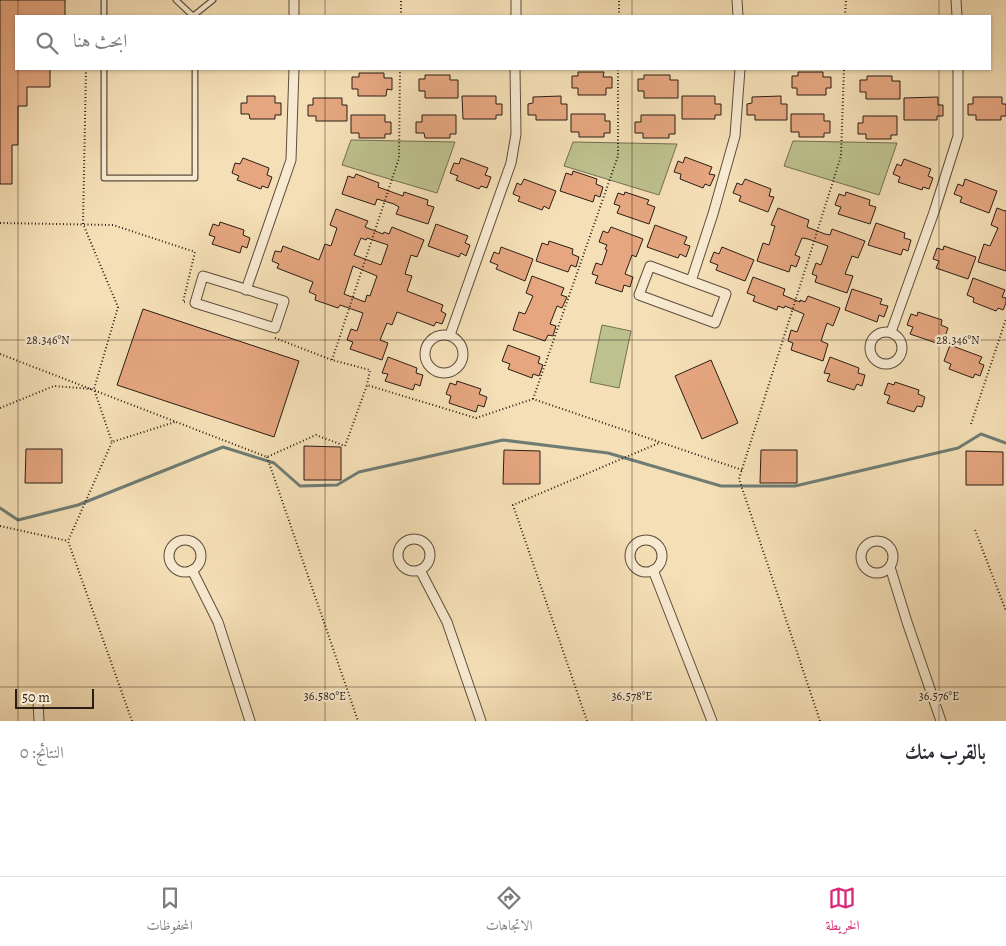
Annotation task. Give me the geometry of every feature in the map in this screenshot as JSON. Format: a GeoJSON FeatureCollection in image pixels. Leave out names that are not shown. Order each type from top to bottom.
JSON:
{"type":"FeatureCollection","features":[{"type":"Feature","properties":{"kind":"street"},"geometry":{"type":"LineString","coordinates":[[294,0],[294,15]]}},
{"type":"Feature","properties":{"kind":"street"},"geometry":{"type":"LineString","coordinates":[[516,0],[516,15]]}},
{"type":"Feature","properties":{"kind":"street"},"geometry":{"type":"LineString","coordinates":[[737,0],[738,15]]}},
{"type":"Feature","properties":{"kind":"street"},"geometry":{"type":"LineString","coordinates":[[956,0],[957,15]]}},
{"type":"Feature","properties":{"kind":"street"},"geometry":{"type":"LineString","coordinates":[[246,290],[291,160],[294,70]]}},
{"type":"Feature","properties":{"kind":"street"},"geometry":{"type":"LineString","coordinates":[[450,336],[510,164],[516,134],[516,70]]}},
{"type":"Feature","properties":{"kind":"street"},"geometry":{"type":"LineString","coordinates":[[691,281],[713,214],[735,136],[740,70]]}},
{"type":"Feature","properties":{"kind":"street"},"geometry":{"type":"LineString","coordinates":[[891,332],[934,212],[958,136],[958,70]]}},
{"type":"Feature","properties":{"kind":"street"},"geometry":{"type":"LineString","coordinates":[[650,266],[691,281],[726,294],[716,324],[639,295],[650,266]]}},
{"type":"Feature","properties":{"kind":"street"},"geometry":{"type":"LineString","coordinates":[[203,276],[246,290],[284,301],[275,328],[195,303],[203,276]]}},
{"type":"Feature","properties":{"kind":"street"},"geometry":{"type":"LineString","coordinates":[[438,335],[450,336],[462,346],[463,358],[457,368],[445,373],[438,372],[428,365],[425,359],[426,347],[438,335]]}},
{"type":"Feature","properties":{"kind":"street"},"geometry":{"type":"LineString","coordinates":[[890,567],[941,721]]}},
{"type":"Feature","properties":{"kind":"street"},"geometry":{"type":"LineString","coordinates":[[192,570],[218,622],[250,721]]}},
{"type":"Feature","properties":{"kind":"street"},"geometry":{"type":"LineString","coordinates":[[420,570],[447,622],[481,721]]}},
{"type":"Feature","properties":{"kind":"street"},"geometry":{"type":"LineString","coordinates":[[653,570],[712,721]]}},
{"type":"Feature","properties":{"kind":"street"},"geometry":{"type":"LineString","coordinates":[[38,702],[39,721]]}},
{"type":"Feature","properties":{"kind":"lane"},"geometry":{"type":"LineString","coordinates":[[104,0],[104,15]]}},
{"type":"Feature","properties":{"kind":"lane"},"geometry":{"type":"LineString","coordinates":[[176,0],[192,15]]}},
{"type":"Feature","properties":{"kind":"lane"},"geometry":{"type":"LineString","coordinates":[[194,15],[213,0]]}},
{"type":"Feature","properties":{"kind":"lane"},"geometry":{"type":"LineString","coordinates":[[104,70],[104,178],[195,178],[195,70]]}},
{"type":"Feature","properties":{"kind":"path"},"geometry":{"type":"LineString","coordinates":[[401,0],[401,15]]}},
{"type":"Feature","properties":{"kind":"path"},"geometry":{"type":"LineString","coordinates":[[619,0],[619,15]]}},
{"type":"Feature","properties":{"kind":"path"},"geometry":{"type":"LineString","coordinates":[[846,0],[846,15]]}},
{"type":"Feature","properties":{"kind":"path"},"geometry":{"type":"LineString","coordinates":[[86,70],[83,224],[118,308],[94,389],[112,442],[68,541],[132,721]]}},
{"type":"Feature","properties":{"kind":"path"},"geometry":{"type":"LineString","coordinates":[[332,360],[399,158],[400,70]]}},
{"type":"Feature","properties":{"kind":"path"},"geometry":{"type":"LineString","coordinates":[[533,399],[618,156],[618,70]]}},
{"type":"Feature","properties":{"kind":"path"},"geometry":{"type":"LineString","coordinates":[[820,721],[739,479],[841,156],[844,70]]}},
{"type":"Feature","properties":{"kind":"path"},"geometry":{"type":"LineString","coordinates":[[971,424],[1006,319]]}},
{"type":"Feature","properties":{"kind":"path"},"geometry":{"type":"LineString","coordinates":[[0,354],[267,457],[316,435],[345,446],[367,385],[476,418],[533,399],[742,470]]}},
{"type":"Feature","properties":{"kind":"path"},"geometry":{"type":"LineString","coordinates":[[0,408],[54,386],[94,389]]}},
{"type":"Feature","properties":{"kind":"path"},"geometry":{"type":"LineString","coordinates":[[112,442],[175,422]]}},
{"type":"Feature","properties":{"kind":"path"},"geometry":{"type":"LineString","coordinates":[[587,721],[513,505],[661,443]]}},
{"type":"Feature","properties":{"kind":"path"},"geometry":{"type":"LineString","coordinates":[[267,457],[358,721]]}},
{"type":"Feature","properties":{"kind":"path"},"geometry":{"type":"LineString","coordinates":[[0,526],[68,541]]}},
{"type":"Feature","properties":{"kind":"path"},"geometry":{"type":"LineString","coordinates":[[975,530],[1006,611]]}},
{"type":"Feature","properties":{"kind":"green space"},"geometry":{"type":"Polygon","coordinates":[[[351,140],[455,142],[437,193],[342,165],[351,140]]]}},
{"type":"Feature","properties":{"kind":"green space"},"geometry":{"type":"Polygon","coordinates":[[[793,141],[897,143],[879,195],[784,166],[793,141]]]}},
{"type":"Feature","properties":{"kind":"green space"},"geometry":{"type":"Polygon","coordinates":[[[573,142],[677,144],[659,195],[564,166],[573,142]]]}},
{"type":"Feature","properties":{"kind":"green space"},"geometry":{"type":"Polygon","coordinates":[[[602,325],[631,331],[619,388],[590,382],[602,325]]]}},
{"type":"Feature","properties":{"kind":"building"},"geometry":{"type":"Polygon","coordinates":[[[0,0],[65,0],[65,15],[15,15],[15,70],[50,70],[50,87],[27,87],[27,106],[18,106],[18,145],[12,145],[12,184],[0,184],[0,0]]]}},
{"type":"Feature","properties":{"kind":"building"},"geometry":{"type":"Polygon","coordinates":[[[578,72],[604,72],[603,77],[612,77],[612,88],[606,88],[606,95],[578,95],[578,88],[572,88],[572,76],[578,76],[578,72]]]}},
{"type":"Feature","properties":{"kind":"building"},"geometry":{"type":"Polygon","coordinates":[[[798,72],[823,72],[823,77],[831,77],[831,88],[826,88],[826,95],[797,95],[797,88],[792,88],[792,76],[798,76],[798,72]]]}},
{"type":"Feature","properties":{"kind":"building"},"geometry":{"type":"Polygon","coordinates":[[[359,73],[384,73],[384,78],[392,78],[392,90],[387,89],[386,96],[358,96],[358,89],[352,89],[352,77],[359,77],[359,73]]]}},
{"type":"Feature","properties":{"kind":"building"},"geometry":{"type":"Polygon","coordinates":[[[425,75],[450,75],[450,80],[458,80],[458,98],[425,98],[425,91],[419,91],[419,79],[425,79],[425,75]]]}},
{"type":"Feature","properties":{"kind":"building"},"geometry":{"type":"Polygon","coordinates":[[[644,75],[670,75],[670,80],[678,80],[678,98],[644,98],[644,91],[638,91],[638,79],[644,79],[644,75]]]}},
{"type":"Feature","properties":{"kind":"building"},"geometry":{"type":"Polygon","coordinates":[[[867,76],[892,76],[892,81],[900,81],[900,99],[866,99],[866,92],[860,92],[860,80],[867,80],[867,76]]]}},
{"type":"Feature","properties":{"kind":"building"},"geometry":{"type":"Polygon","coordinates":[[[247,96],[275,96],[275,103],[281,103],[281,115],[275,115],[275,119],[250,119],[249,114],[241,114],[241,103],[247,103],[247,96]]]}},
{"type":"Feature","properties":{"kind":"building"},"geometry":{"type":"Polygon","coordinates":[[[462,96],[496,96],[496,104],[502,104],[502,115],[496,115],[496,119],[463,119],[462,96]]]}},
{"type":"Feature","properties":{"kind":"building"},"geometry":{"type":"Polygon","coordinates":[[[561,96],[561,104],[567,104],[567,120],[536,120],[536,115],[528,115],[528,104],[533,103],[533,97],[561,96]]]}},
{"type":"Feature","properties":{"kind":"building"},"geometry":{"type":"Polygon","coordinates":[[[682,96],[715,96],[715,104],[721,104],[721,115],[715,115],[715,119],[682,119],[682,96]]]}},
{"type":"Feature","properties":{"kind":"building"},"geometry":{"type":"Polygon","coordinates":[[[781,96],[781,104],[787,104],[787,120],[755,120],[755,115],[747,115],[747,104],[752,103],[752,97],[781,96]]]}},
{"type":"Feature","properties":{"kind":"building"},"geometry":{"type":"Polygon","coordinates":[[[938,97],[938,105],[943,105],[943,116],[937,116],[937,120],[904,120],[904,98],[938,97]]]}},
{"type":"Feature","properties":{"kind":"building"},"geometry":{"type":"Polygon","coordinates":[[[973,97],[1002,97],[1002,104],[1006,104],[1006,116],[1001,116],[1001,120],[976,120],[976,115],[968,115],[968,104],[973,104],[973,97]]]}},
{"type":"Feature","properties":{"kind":"building"},"geometry":{"type":"Polygon","coordinates":[[[313,98],[342,98],[342,105],[347,105],[347,121],[316,121],[316,116],[308,116],[308,105],[313,105],[313,98]]]}},
{"type":"Feature","properties":{"kind":"building"},"geometry":{"type":"Polygon","coordinates":[[[571,114],[605,114],[605,121],[610,121],[610,133],[604,133],[604,137],[579,137],[579,132],[571,132],[571,114]]]}},
{"type":"Feature","properties":{"kind":"building"},"geometry":{"type":"Polygon","coordinates":[[[791,114],[824,114],[824,121],[830,121],[830,133],[824,133],[824,137],[799,137],[799,132],[791,132],[791,114]]]}},
{"type":"Feature","properties":{"kind":"building"},"geometry":{"type":"Polygon","coordinates":[[[351,115],[385,115],[385,122],[391,122],[391,134],[385,134],[385,138],[359,138],[359,133],[351,133],[351,115]]]}},
{"type":"Feature","properties":{"kind":"building"},"geometry":{"type":"Polygon","coordinates":[[[422,115],[456,115],[456,134],[450,134],[450,138],[425,138],[424,133],[416,133],[416,122],[422,122],[422,115]]]}},
{"type":"Feature","properties":{"kind":"building"},"geometry":{"type":"Polygon","coordinates":[[[641,115],[675,115],[675,134],[669,134],[669,138],[643,138],[643,133],[635,133],[635,122],[641,122],[641,115]]]}},
{"type":"Feature","properties":{"kind":"building"},"geometry":{"type":"Polygon","coordinates":[[[863,116],[897,116],[897,135],[891,135],[891,139],[866,139],[866,134],[858,134],[858,123],[863,123],[863,116]]]}},
{"type":"Feature","properties":{"kind":"building"},"geometry":{"type":"Polygon","coordinates":[[[685,157],[712,167],[709,174],[715,175],[710,186],[705,184],[703,188],[680,179],[681,174],[674,172],[678,161],[683,163],[685,157]]]}},
{"type":"Feature","properties":{"kind":"building"},"geometry":{"type":"Polygon","coordinates":[[[243,158],[269,168],[267,175],[272,177],[268,188],[262,186],[261,189],[237,180],[239,176],[232,173],[235,163],[240,164],[243,158]]]}},
{"type":"Feature","properties":{"kind":"building"},"geometry":{"type":"Polygon","coordinates":[[[461,158],[488,168],[485,175],[491,177],[487,188],[481,186],[479,189],[456,180],[458,176],[450,173],[454,163],[459,164],[461,158]]]}},
{"type":"Feature","properties":{"kind":"building"},"geometry":{"type":"Polygon","coordinates":[[[904,159],[931,169],[928,176],[933,178],[929,189],[923,187],[922,190],[898,182],[900,177],[893,174],[897,164],[901,166],[904,159]]]}},
{"type":"Feature","properties":{"kind":"building"},"geometry":{"type":"Polygon","coordinates":[[[573,171],[597,179],[596,184],[603,187],[600,197],[595,195],[593,202],[560,191],[566,173],[572,175],[573,171]]]}},
{"type":"Feature","properties":{"kind":"building"},"geometry":{"type":"Polygon","coordinates":[[[356,174],[379,183],[378,187],[403,196],[404,192],[428,200],[427,205],[434,207],[428,224],[396,214],[399,207],[394,204],[377,199],[375,205],[342,194],[348,176],[354,178],[356,174]]]}},
{"type":"Feature","properties":{"kind":"building"},"geometry":{"type":"Polygon","coordinates":[[[524,179],[556,191],[549,209],[544,206],[542,210],[518,201],[520,197],[513,194],[517,183],[521,185],[524,179]]]}},
{"type":"Feature","properties":{"kind":"building"},"geometry":{"type":"Polygon","coordinates":[[[745,179],[771,189],[769,196],[774,197],[768,212],[739,201],[741,196],[733,193],[737,183],[742,185],[745,179]]]}},
{"type":"Feature","properties":{"kind":"building"},"geometry":{"type":"Polygon","coordinates":[[[965,179],[997,191],[989,213],[960,202],[962,197],[954,194],[958,184],[963,186],[965,179]]]}},
{"type":"Feature","properties":{"kind":"building"},"geometry":{"type":"Polygon","coordinates":[[[625,192],[649,200],[647,204],[655,207],[649,224],[617,213],[620,206],[614,204],[618,193],[624,195],[625,192]]]}},
{"type":"Feature","properties":{"kind":"building"},"geometry":{"type":"Polygon","coordinates":[[[846,192],[870,200],[869,205],[876,207],[870,224],[838,214],[841,207],[835,205],[839,194],[845,196],[846,192]]]}},
{"type":"Feature","properties":{"kind":"building"},"geometry":{"type":"Polygon","coordinates":[[[778,208],[809,220],[807,227],[825,234],[830,235],[832,229],[865,241],[858,258],[852,256],[845,274],[853,276],[847,293],[815,282],[817,276],[812,274],[816,263],[821,265],[828,246],[802,238],[795,255],[800,257],[796,267],[791,265],[789,272],[757,261],[763,243],[769,245],[775,226],[771,225],[778,208]]]}},
{"type":"Feature","properties":{"kind":"building"},"geometry":{"type":"Polygon","coordinates":[[[997,208],[1006,210],[1006,271],[978,262],[984,244],[990,246],[998,228],[991,225],[997,208]]]}},
{"type":"Feature","properties":{"kind":"building"},"geometry":{"type":"Polygon","coordinates":[[[336,209],[368,221],[365,227],[383,234],[384,232],[389,234],[392,227],[424,240],[417,257],[411,255],[405,274],[412,276],[407,291],[443,305],[441,311],[446,314],[442,324],[436,322],[434,326],[397,312],[392,325],[387,323],[380,340],[388,343],[382,360],[350,349],[353,342],[347,340],[351,329],[357,331],[363,313],[340,305],[338,308],[315,300],[316,295],[309,292],[313,282],[277,268],[279,264],[272,261],[275,251],[281,252],[283,246],[319,260],[325,244],[331,246],[337,228],[330,225],[336,209]],[[361,238],[354,255],[381,265],[388,245],[367,238],[366,240],[361,238]],[[353,266],[344,294],[365,302],[367,295],[370,296],[377,276],[353,266]]]}},
{"type":"Feature","properties":{"kind":"building"},"geometry":{"type":"Polygon","coordinates":[[[220,222],[244,230],[243,235],[250,238],[247,248],[242,246],[240,253],[212,244],[215,237],[209,235],[213,224],[219,226],[220,222]]]}},
{"type":"Feature","properties":{"kind":"building"},"geometry":{"type":"Polygon","coordinates":[[[876,223],[905,233],[904,238],[911,240],[908,251],[903,249],[901,255],[868,245],[876,223]]]}},
{"type":"Feature","properties":{"kind":"building"},"geometry":{"type":"Polygon","coordinates":[[[436,224],[468,236],[465,243],[470,245],[466,256],[461,253],[459,257],[428,246],[436,224]]]}},
{"type":"Feature","properties":{"kind":"building"},"geometry":{"type":"Polygon","coordinates":[[[655,225],[687,237],[684,244],[690,246],[686,257],[680,254],[678,258],[647,247],[655,225]]]}},
{"type":"Feature","properties":{"kind":"building"},"geometry":{"type":"Polygon","coordinates":[[[611,227],[643,239],[636,257],[632,255],[625,274],[633,277],[630,287],[624,285],[622,292],[595,283],[598,276],[592,274],[596,263],[602,265],[607,250],[605,249],[607,245],[599,242],[603,231],[608,233],[611,227]]]}},
{"type":"Feature","properties":{"kind":"building"},"geometry":{"type":"Polygon","coordinates":[[[549,241],[573,249],[572,254],[579,257],[576,267],[571,265],[568,272],[536,261],[542,243],[548,245],[549,241]]]}},
{"type":"Feature","properties":{"kind":"building"},"geometry":{"type":"Polygon","coordinates":[[[944,246],[976,257],[968,279],[936,268],[939,261],[933,259],[937,248],[943,250],[944,246]]]}},
{"type":"Feature","properties":{"kind":"building"},"geometry":{"type":"Polygon","coordinates":[[[501,247],[533,259],[525,281],[496,269],[498,265],[490,262],[494,252],[499,254],[501,247]]]}},
{"type":"Feature","properties":{"kind":"building"},"geometry":{"type":"Polygon","coordinates":[[[722,247],[754,260],[745,281],[716,270],[718,265],[710,262],[714,252],[719,254],[722,247]]]}},
{"type":"Feature","properties":{"kind":"building"},"geometry":{"type":"Polygon","coordinates":[[[532,276],[564,288],[561,295],[567,297],[562,308],[557,306],[550,324],[556,326],[553,336],[548,335],[545,341],[513,330],[519,312],[525,314],[533,296],[526,293],[532,276]]]}},
{"type":"Feature","properties":{"kind":"building"},"geometry":{"type":"Polygon","coordinates":[[[753,277],[785,289],[783,295],[800,302],[800,300],[805,302],[808,296],[840,308],[833,326],[827,323],[821,341],[828,344],[823,361],[791,350],[793,343],[788,341],[791,330],[797,332],[804,314],[785,306],[784,308],[778,306],[777,310],[753,301],[755,296],[747,293],[753,277]]]}},
{"type":"Feature","properties":{"kind":"building"},"geometry":{"type":"Polygon","coordinates":[[[973,278],[1005,290],[1002,297],[1006,298],[1006,303],[1003,310],[998,308],[996,311],[973,302],[974,298],[967,295],[973,278]]]}},
{"type":"Feature","properties":{"kind":"building"},"geometry":{"type":"Polygon","coordinates":[[[852,289],[882,299],[880,304],[888,306],[884,317],[879,315],[877,322],[845,310],[852,289]]]}},
{"type":"Feature","properties":{"kind":"building"},"geometry":{"type":"Polygon","coordinates":[[[143,309],[299,361],[274,437],[117,385],[143,309]]]}},
{"type":"Feature","properties":{"kind":"building"},"geometry":{"type":"Polygon","coordinates":[[[918,312],[942,320],[941,325],[948,328],[942,345],[910,334],[913,327],[907,325],[911,314],[917,316],[918,312]]]}},
{"type":"Feature","properties":{"kind":"building"},"geometry":{"type":"Polygon","coordinates":[[[508,345],[540,357],[538,363],[543,365],[539,376],[533,374],[532,378],[508,369],[510,364],[502,361],[508,345]]]}},
{"type":"Feature","properties":{"kind":"building"},"geometry":{"type":"Polygon","coordinates":[[[950,345],[982,357],[979,363],[984,365],[980,376],[975,374],[973,378],[949,369],[951,364],[944,361],[950,345]]]}},
{"type":"Feature","properties":{"kind":"building"},"geometry":{"type":"Polygon","coordinates":[[[388,357],[417,368],[416,373],[423,375],[420,386],[415,384],[413,390],[385,381],[388,374],[382,373],[388,357]]]}},
{"type":"Feature","properties":{"kind":"building"},"geometry":{"type":"Polygon","coordinates":[[[830,357],[859,368],[858,373],[865,375],[862,386],[857,384],[854,390],[827,381],[830,374],[824,373],[830,357]]]}},
{"type":"Feature","properties":{"kind":"building"},"geometry":{"type":"Polygon","coordinates":[[[711,360],[738,423],[702,439],[675,376],[711,360]]]}},
{"type":"Feature","properties":{"kind":"building"},"geometry":{"type":"Polygon","coordinates":[[[457,381],[481,389],[479,394],[487,397],[484,407],[478,405],[476,412],[449,403],[451,396],[446,394],[450,383],[456,385],[457,381]]]}},
{"type":"Feature","properties":{"kind":"building"},"geometry":{"type":"Polygon","coordinates":[[[895,382],[919,390],[918,394],[925,397],[922,407],[917,406],[914,412],[887,403],[890,396],[884,394],[888,383],[894,385],[895,382]]]}},
{"type":"Feature","properties":{"kind":"building"},"geometry":{"type":"Polygon","coordinates":[[[304,446],[341,447],[341,480],[304,480],[304,446]]]}},
{"type":"Feature","properties":{"kind":"building"},"geometry":{"type":"Polygon","coordinates":[[[26,449],[62,449],[62,483],[25,483],[26,449]]]}},
{"type":"Feature","properties":{"kind":"building"},"geometry":{"type":"Polygon","coordinates":[[[504,450],[540,451],[540,484],[503,484],[504,450]]]}},
{"type":"Feature","properties":{"kind":"building"},"geometry":{"type":"Polygon","coordinates":[[[761,450],[797,450],[797,483],[760,483],[761,450]]]}},
{"type":"Feature","properties":{"kind":"building"},"geometry":{"type":"Polygon","coordinates":[[[966,451],[1003,452],[1003,485],[966,485],[966,451]]]}},
{"type":"Feature","properties":{"kind":"waterway"},"geometry":{"type":"LineString","coordinates":[[0,508],[18,520],[78,505],[223,447],[274,463],[300,486],[337,485],[359,472],[503,440],[608,453],[721,486],[795,486],[958,448],[981,434],[1006,443]]}}]}
